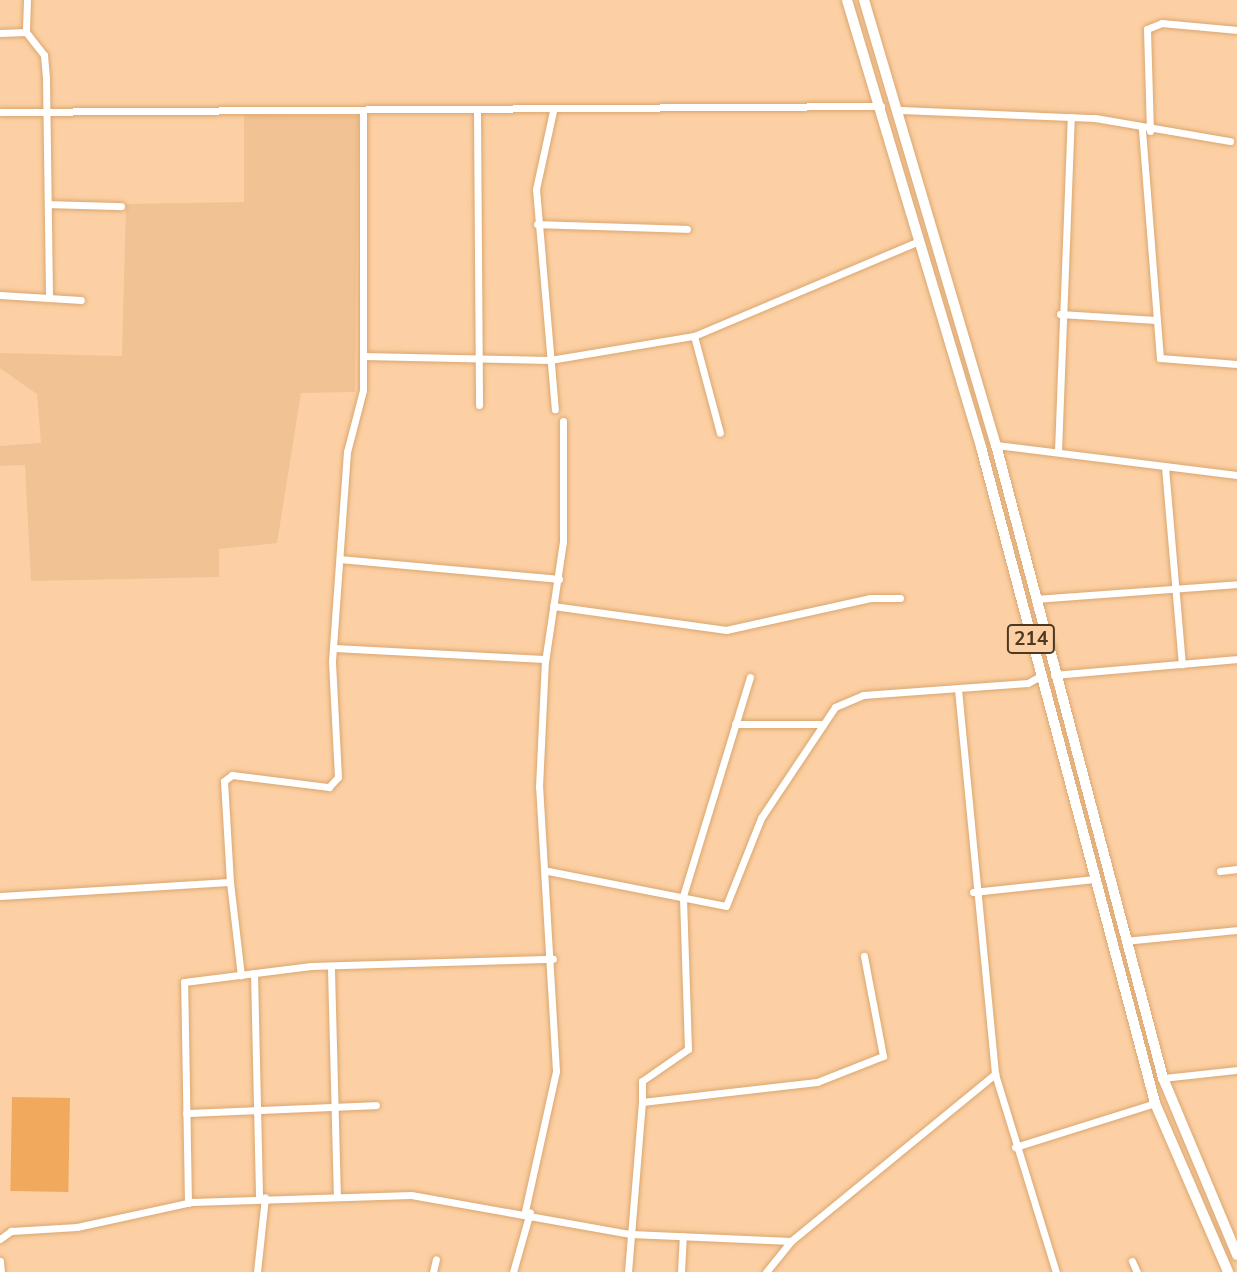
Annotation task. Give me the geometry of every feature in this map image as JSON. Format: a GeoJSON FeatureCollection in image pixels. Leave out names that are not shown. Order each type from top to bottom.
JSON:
{"type":"FeatureCollection","features":[{"type":"Feature","properties":{"kind":"highway","name":"214"},"geometry":{"type":"LineString","coordinates":[[847,0],[883,106],[1155,1103],[1228,1272]]}},
{"type":"Feature","properties":{"kind":"highway","name":"214"},"geometry":{"type":"LineString","coordinates":[[864,0],[901,110],[996,445],[1054,675],[1163,1078],[1237,1255]]}},
{"type":"Feature","properties":{"kind":"street"},"geometry":{"type":"LineString","coordinates":[[27,0],[26,32],[44,55],[49,298]]}},
{"type":"Feature","properties":{"kind":"street"},"geometry":{"type":"LineString","coordinates":[[1237,30],[1162,23],[1147,29],[1146,130],[1160,358],[1237,364]]}},
{"type":"Feature","properties":{"kind":"street"},"geometry":{"type":"LineString","coordinates":[[0,33],[26,32]]}},
{"type":"Feature","properties":{"kind":"street"},"geometry":{"type":"LineString","coordinates":[[0,112],[553,111],[883,106]]}},
{"type":"Feature","properties":{"kind":"street"},"geometry":{"type":"LineString","coordinates":[[901,110],[1070,117],[1230,141]]}},
{"type":"Feature","properties":{"kind":"street"},"geometry":{"type":"LineString","coordinates":[[242,975],[230,882],[224,781],[232,775],[336,783],[333,648],[347,452],[362,390],[363,111]]}},
{"type":"Feature","properties":{"kind":"street"},"geometry":{"type":"LineString","coordinates":[[477,111],[479,405]]}},
{"type":"Feature","properties":{"kind":"street"},"geometry":{"type":"LineString","coordinates":[[553,111],[538,166],[537,225],[555,409]]}},
{"type":"Feature","properties":{"kind":"street"},"geometry":{"type":"LineString","coordinates":[[1058,451],[1060,314],[1070,117]]}},
{"type":"Feature","properties":{"kind":"street"},"geometry":{"type":"LineString","coordinates":[[48,204],[121,206]]}},
{"type":"Feature","properties":{"kind":"street"},"geometry":{"type":"LineString","coordinates":[[537,225],[687,229]]}},
{"type":"Feature","properties":{"kind":"street"},"geometry":{"type":"LineString","coordinates":[[363,356],[478,356],[550,360],[694,336],[919,241]]}},
{"type":"Feature","properties":{"kind":"street"},"geometry":{"type":"LineString","coordinates":[[0,295],[81,300]]}},
{"type":"Feature","properties":{"kind":"street"},"geometry":{"type":"LineString","coordinates":[[1060,314],[1156,320]]}},
{"type":"Feature","properties":{"kind":"street"},"geometry":{"type":"LineString","coordinates":[[694,336],[720,433]]}},
{"type":"Feature","properties":{"kind":"street"},"geometry":{"type":"LineString","coordinates":[[513,1272],[556,1071],[548,871],[539,787],[545,659],[559,579],[563,421]]}},
{"type":"Feature","properties":{"kind":"street"},"geometry":{"type":"LineString","coordinates":[[996,445],[1237,475]]}},
{"type":"Feature","properties":{"kind":"street"},"geometry":{"type":"LineString","coordinates":[[1165,467],[1182,664]]}},
{"type":"Feature","properties":{"kind":"street"},"geometry":{"type":"LineString","coordinates":[[341,559],[559,579]]}},
{"type":"Feature","properties":{"kind":"street"},"geometry":{"type":"LineString","coordinates":[[1034,599],[1237,584]]}},
{"type":"Feature","properties":{"kind":"street"},"geometry":{"type":"LineString","coordinates":[[553,606],[726,630],[870,598],[900,598]]}},
{"type":"Feature","properties":{"kind":"street"},"geometry":{"type":"LineString","coordinates":[[333,648],[545,659]]}},
{"type":"Feature","properties":{"kind":"street"},"geometry":{"type":"LineString","coordinates":[[1054,675],[1237,659]]}},
{"type":"Feature","properties":{"kind":"street"},"geometry":{"type":"LineString","coordinates":[[548,871],[726,906],[761,818],[822,724],[848,698],[958,689],[1040,676]]}},
{"type":"Feature","properties":{"kind":"street"},"geometry":{"type":"LineString","coordinates":[[628,1272],[642,1081],[688,1049],[683,896],[750,677]]}},
{"type":"Feature","properties":{"kind":"street"},"geometry":{"type":"LineString","coordinates":[[958,689],[973,892],[995,1074],[1015,1147],[1056,1272]]}},
{"type":"Feature","properties":{"kind":"street"},"geometry":{"type":"LineString","coordinates":[[735,724],[822,724]]}},
{"type":"Feature","properties":{"kind":"street"},"geometry":{"type":"LineString","coordinates":[[1220,871],[1237,869]]}},
{"type":"Feature","properties":{"kind":"street"},"geometry":{"type":"LineString","coordinates":[[973,892],[1094,879]]}},
{"type":"Feature","properties":{"kind":"street"},"geometry":{"type":"LineString","coordinates":[[0,895],[230,882]]}},
{"type":"Feature","properties":{"kind":"street"},"geometry":{"type":"LineString","coordinates":[[1125,941],[1237,930]]}},
{"type":"Feature","properties":{"kind":"street"},"geometry":{"type":"LineString","coordinates":[[642,1101],[817,1082],[883,1056],[864,956]]}},
{"type":"Feature","properties":{"kind":"street"},"geometry":{"type":"LineString","coordinates":[[187,1203],[184,982],[311,966],[331,970],[472,957],[553,959]]}},
{"type":"Feature","properties":{"kind":"street"},"geometry":{"type":"LineString","coordinates":[[331,970],[337,1106],[337,1195]]}},
{"type":"Feature","properties":{"kind":"street"},"geometry":{"type":"LineString","coordinates":[[254,973],[262,1197],[257,1272]]}},
{"type":"Feature","properties":{"kind":"street"},"geometry":{"type":"LineString","coordinates":[[1163,1078],[1237,1070]]}},
{"type":"Feature","properties":{"kind":"street"},"geometry":{"type":"LineString","coordinates":[[766,1272],[791,1241],[995,1074]]}},
{"type":"Feature","properties":{"kind":"street"},"geometry":{"type":"LineString","coordinates":[[1015,1147],[1155,1103]]}},
{"type":"Feature","properties":{"kind":"street"},"geometry":{"type":"LineString","coordinates":[[186,1114],[376,1105]]}},
{"type":"Feature","properties":{"kind":"street"},"geometry":{"type":"LineString","coordinates":[[0,1239],[12,1231],[77,1227],[187,1203],[262,1197],[411,1195],[528,1211],[631,1234],[791,1241]]}},
{"type":"Feature","properties":{"kind":"street"},"geometry":{"type":"LineString","coordinates":[[681,1272],[683,1236]]}},
{"type":"Feature","properties":{"kind":"street"},"geometry":{"type":"LineString","coordinates":[[433,1272],[436,1259]]}},
{"type":"Feature","properties":{"kind":"street"},"geometry":{"type":"LineString","coordinates":[[0,1261],[1,1272]]}},
{"type":"Feature","properties":{"kind":"street"},"geometry":{"type":"LineString","coordinates":[[1132,1261],[1137,1272]]}},
{"type":"Feature","properties":{"kind":"shaded area"},"geometry":{"type":"Polygon","coordinates":[[[244,115],[358,116],[355,392],[301,393],[277,543],[219,549],[219,577],[31,581],[25,465],[0,466],[0,446],[41,443],[37,394],[0,368],[0,353],[122,356],[126,204],[244,202],[244,115]]]}},
{"type":"Feature","properties":{"kind":"shaded area"},"geometry":{"type":"Polygon","coordinates":[[[12,1097],[70,1098],[68,1192],[10,1191],[12,1097]]]}}]}
